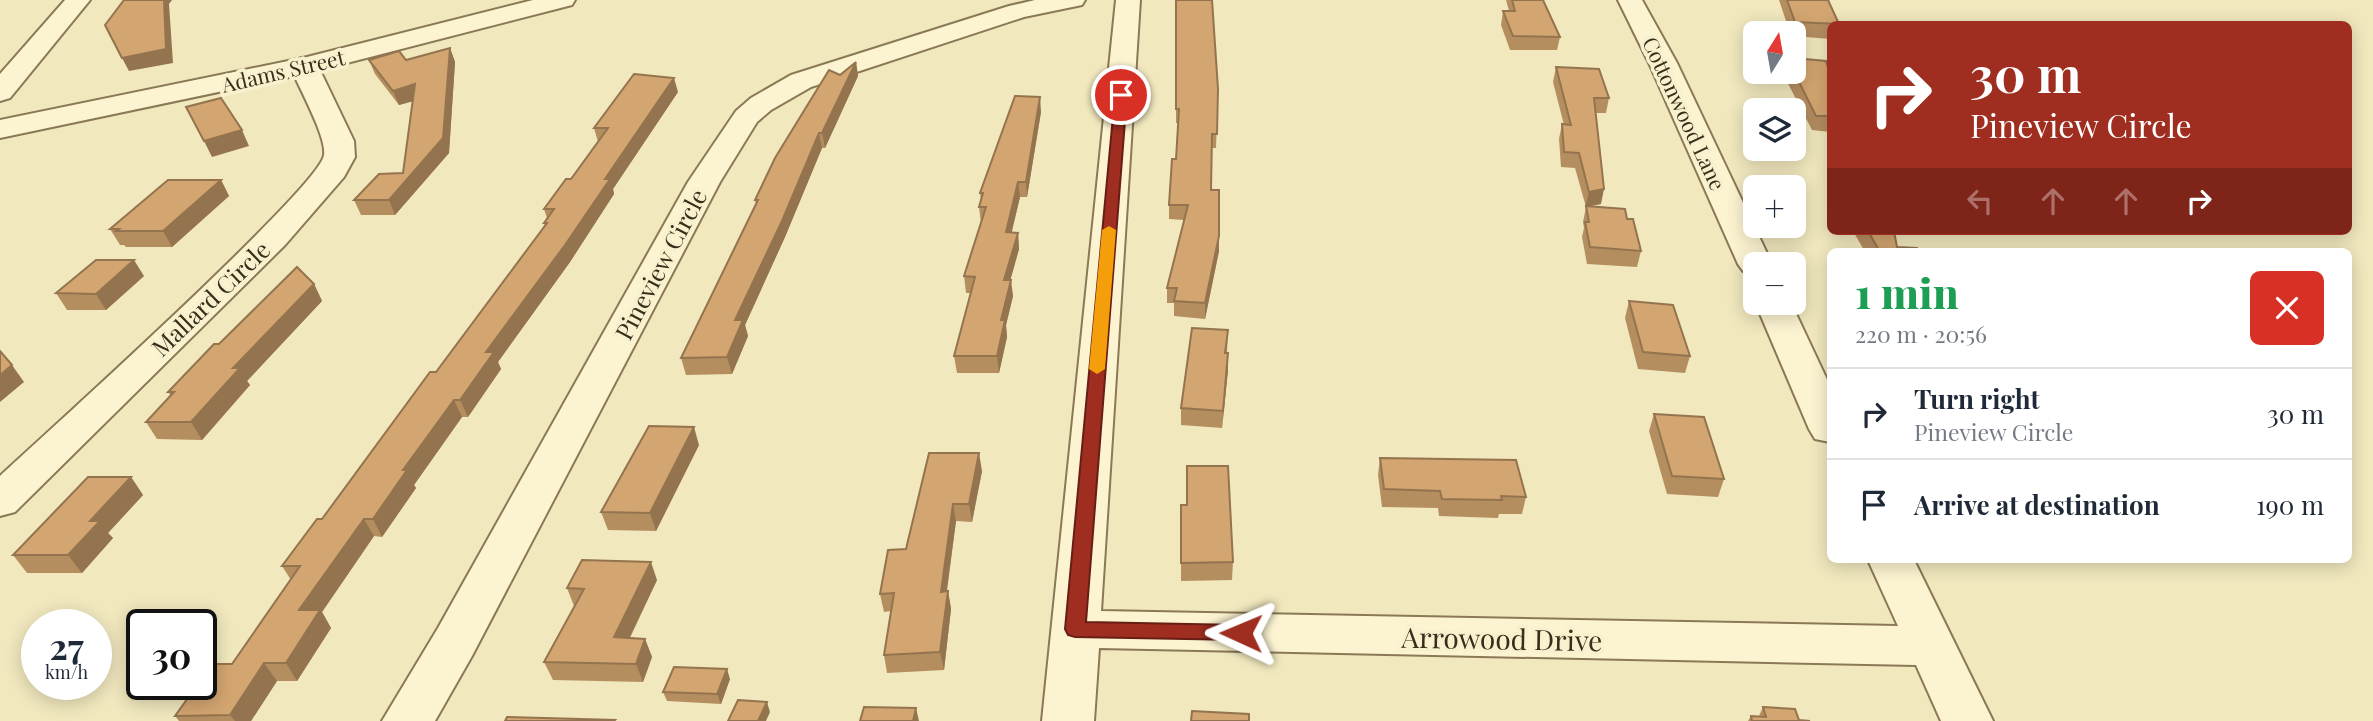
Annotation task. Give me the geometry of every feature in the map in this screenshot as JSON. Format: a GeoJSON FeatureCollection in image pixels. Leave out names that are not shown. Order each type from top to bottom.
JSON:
{"type":"FeatureCollection","features":[{"type":"Feature","properties":{"kind":"street"},"geometry":{"type":"LineString","coordinates":[[0,92],[78,0]]}},
{"type":"Feature","properties":{"kind":"street","name":"Adams Street"},"geometry":{"type":"LineString","coordinates":[[0,129],[304,66],[563,0]]}},
{"type":"Feature","properties":{"kind":"street","name":"Pineview Circle"},"geometry":{"type":"LineString","coordinates":[[408,721],[455,642],[704,181],[746,117],[780,92],[820,74],[1018,11],[1073,0]]}},
{"type":"Feature","properties":{"kind":"street"},"geometry":{"type":"LineString","coordinates":[[1068,721],[1128,0]]}},
{"type":"Feature","properties":{"kind":"street","name":"Cottonwood Lane"},"geometry":{"type":"LineString","coordinates":[[1630,0],[1663,63],[1750,252]]}},
{"type":"Feature","properties":{"kind":"street","name":"Mallard Circle"},"geometry":{"type":"LineString","coordinates":[[0,501],[273,237],[328,177],[340,157],[339,141],[304,66]]}},
{"type":"Feature","properties":{"kind":"street"},"geometry":{"type":"LineString","coordinates":[[1778,315],[1827,422]]}},
{"type":"Feature","properties":{"kind":"street"},"geometry":{"type":"LineString","coordinates":[[1892,563],[1967,721]]}},
{"type":"Feature","properties":{"kind":"street","name":"Arrowood Drive"},"geometry":{"type":"LineString","coordinates":[[1075,629],[1930,646]]}},
{"type":"Feature","properties":{"kind":"building"},"geometry":{"type":"Polygon","coordinates":[[[124,0],[164,0],[166,49],[122,58],[105,25],[124,0]]]}},
{"type":"Feature","properties":{"kind":"building"},"geometry":{"type":"Polygon","coordinates":[[[1176,0],[1212,0],[1218,89],[1217,134],[1212,134],[1211,190],[1219,190],[1219,236],[1205,303],[1174,301],[1177,288],[1167,288],[1188,205],[1169,205],[1172,159],[1176,159],[1179,109],[1176,109],[1176,0]]]}},
{"type":"Feature","properties":{"kind":"building"},"geometry":{"type":"Polygon","coordinates":[[[1512,0],[1543,0],[1560,37],[1513,36],[1503,11],[1515,11],[1512,0]]]}},
{"type":"Feature","properties":{"kind":"building"},"geometry":{"type":"Polygon","coordinates":[[[1787,0],[1828,0],[1838,21],[1827,21],[1827,23],[1795,21],[1787,0]]]}},
{"type":"Feature","properties":{"kind":"building"},"geometry":{"type":"Polygon","coordinates":[[[450,48],[443,138],[389,200],[354,200],[379,174],[403,173],[415,84],[393,91],[369,60],[399,51],[406,60],[450,48]]]}},
{"type":"Feature","properties":{"kind":"building"},"geometry":{"type":"Polygon","coordinates":[[[1806,59],[1826,61],[1827,64],[1827,116],[1816,116],[1800,84],[1806,84],[1806,59]]]}},
{"type":"Feature","properties":{"kind":"building"},"geometry":{"type":"Polygon","coordinates":[[[856,62],[822,133],[819,133],[782,221],[735,320],[743,320],[727,357],[681,358],[758,200],[755,200],[775,158],[829,70],[840,75],[856,62]]]}},
{"type":"Feature","properties":{"kind":"building"},"geometry":{"type":"Polygon","coordinates":[[[1556,67],[1599,69],[1609,98],[1594,98],[1604,189],[1589,192],[1579,153],[1564,152],[1562,124],[1571,125],[1556,67]]]}},
{"type":"Feature","properties":{"kind":"building"},"geometry":{"type":"Polygon","coordinates":[[[634,74],[674,78],[605,179],[610,179],[565,245],[486,352],[494,352],[460,400],[454,400],[403,470],[407,470],[373,519],[364,519],[299,610],[320,610],[286,663],[264,663],[230,715],[175,716],[186,700],[217,700],[217,664],[232,664],[300,566],[282,566],[317,519],[322,519],[430,372],[436,372],[547,223],[544,223],[554,209],[544,209],[566,179],[571,179],[608,128],[594,128],[634,74]]]}},
{"type":"Feature","properties":{"kind":"building"},"geometry":{"type":"Polygon","coordinates":[[[1015,96],[1040,97],[1026,182],[1018,182],[1006,232],[1018,233],[1004,280],[1011,280],[1001,320],[1005,320],[997,356],[954,356],[975,277],[964,276],[986,207],[979,207],[983,193],[980,193],[1015,96]]]}},
{"type":"Feature","properties":{"kind":"building"},"geometry":{"type":"Polygon","coordinates":[[[221,98],[242,130],[204,141],[186,107],[221,98]]]}},
{"type":"Feature","properties":{"kind":"building"},"geometry":{"type":"Polygon","coordinates":[[[168,180],[221,180],[163,231],[110,229],[168,180]]]}},
{"type":"Feature","properties":{"kind":"building"},"geometry":{"type":"Polygon","coordinates":[[[1586,206],[1625,209],[1627,219],[1633,219],[1641,251],[1590,247],[1585,222],[1589,222],[1586,206]]]}},
{"type":"Feature","properties":{"kind":"building"},"geometry":{"type":"Polygon","coordinates":[[[1870,235],[1895,235],[1897,247],[1917,248],[1878,248],[1870,235]]]}},
{"type":"Feature","properties":{"kind":"building"},"geometry":{"type":"Polygon","coordinates":[[[96,260],[134,260],[96,294],[56,293],[96,260]]]}},
{"type":"Feature","properties":{"kind":"building"},"geometry":{"type":"Polygon","coordinates":[[[297,267],[314,284],[233,368],[240,368],[191,422],[146,422],[174,392],[168,392],[214,344],[219,344],[297,267]]]}},
{"type":"Feature","properties":{"kind":"building"},"geometry":{"type":"Polygon","coordinates":[[[1629,301],[1673,305],[1690,356],[1643,352],[1629,301]]]}},
{"type":"Feature","properties":{"kind":"building"},"geometry":{"type":"Polygon","coordinates":[[[1192,328],[1228,330],[1223,411],[1181,408],[1192,328]]]}},
{"type":"Feature","properties":{"kind":"building"},"geometry":{"type":"Polygon","coordinates":[[[0,351],[12,365],[0,375],[0,351]]]}},
{"type":"Feature","properties":{"kind":"building"},"geometry":{"type":"Polygon","coordinates":[[[1654,414],[1704,417],[1724,479],[1672,476],[1654,414]]]}},
{"type":"Feature","properties":{"kind":"building"},"geometry":{"type":"Polygon","coordinates":[[[649,426],[694,427],[650,513],[601,512],[649,426]]]}},
{"type":"Feature","properties":{"kind":"building"},"geometry":{"type":"Polygon","coordinates":[[[929,453],[979,453],[969,504],[953,504],[941,592],[948,591],[940,652],[884,655],[894,593],[880,594],[888,550],[906,549],[929,453]]]}},
{"type":"Feature","properties":{"kind":"building"},"geometry":{"type":"Polygon","coordinates":[[[1380,458],[1516,460],[1526,497],[1501,496],[1502,500],[1442,499],[1440,491],[1384,489],[1380,458]]]}},
{"type":"Feature","properties":{"kind":"building"},"geometry":{"type":"Polygon","coordinates":[[[1187,466],[1228,466],[1233,562],[1181,563],[1181,505],[1187,505],[1187,466]]]}},
{"type":"Feature","properties":{"kind":"building"},"geometry":{"type":"Polygon","coordinates":[[[88,477],[131,477],[90,521],[100,521],[68,555],[13,555],[88,477]]]}},
{"type":"Feature","properties":{"kind":"building"},"geometry":{"type":"Polygon","coordinates":[[[582,560],[651,562],[614,637],[645,639],[636,664],[544,662],[584,589],[567,588],[582,560]]]}},
{"type":"Feature","properties":{"kind":"building"},"geometry":{"type":"Polygon","coordinates":[[[674,667],[727,669],[717,694],[663,692],[674,667]]]}},
{"type":"Feature","properties":{"kind":"building"},"geometry":{"type":"Polygon","coordinates":[[[738,700],[767,702],[758,721],[728,721],[738,700]]]}},
{"type":"Feature","properties":{"kind":"building"},"geometry":{"type":"Polygon","coordinates":[[[864,707],[916,708],[913,721],[860,721],[864,707]]]}},
{"type":"Feature","properties":{"kind":"building"},"geometry":{"type":"Polygon","coordinates":[[[1763,707],[1795,709],[1799,720],[1810,721],[1752,721],[1751,716],[1766,717],[1763,707]]]}},
{"type":"Feature","properties":{"kind":"building"},"geometry":{"type":"Polygon","coordinates":[[[1192,711],[1249,714],[1249,721],[1191,721],[1192,711]]]}},
{"type":"Feature","properties":{"kind":"building"},"geometry":{"type":"Polygon","coordinates":[[[507,717],[615,720],[505,721],[507,717]]]}},
{"type":"Feature","properties":{"kind":"slow traffic"},"geometry":{"type":"LineString","coordinates":[[1097,369],[1109,230]]}},
{"type":"Feature","properties":{"kind":"route"},"geometry":{"type":"LineString","coordinates":[[1121,95],[1075,629],[1241,633]]}}]}
